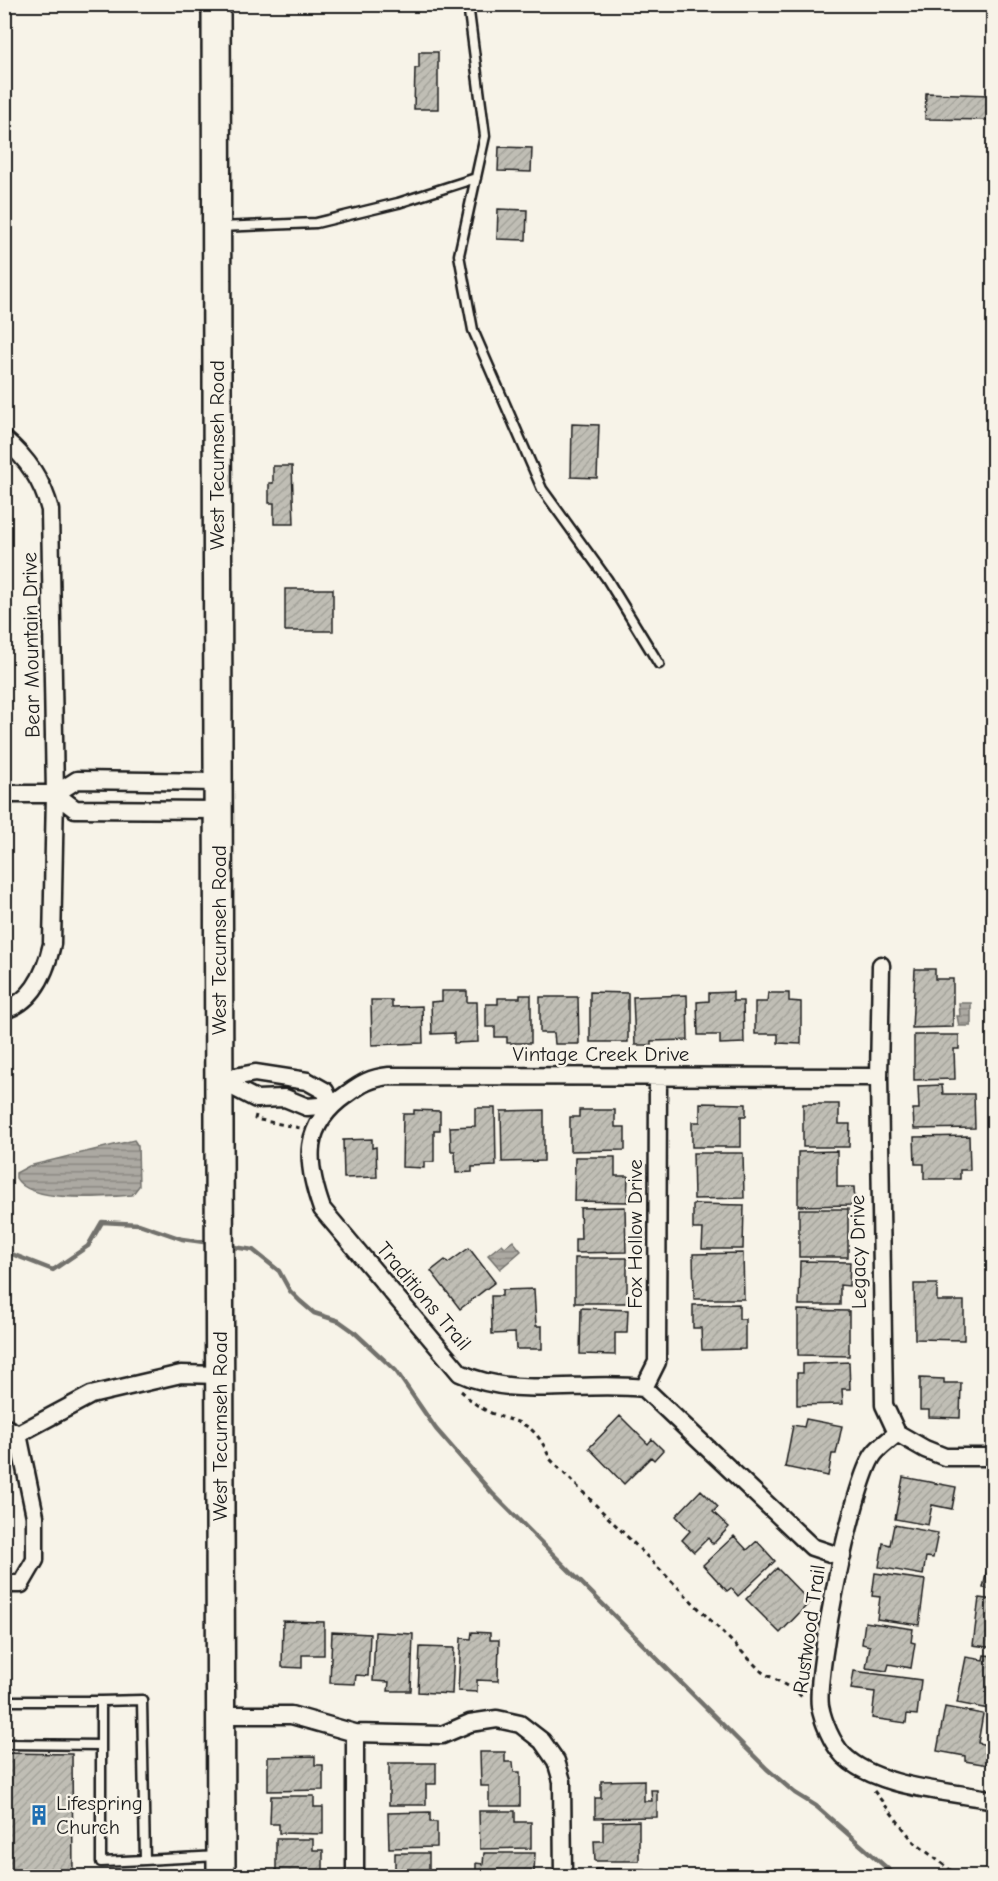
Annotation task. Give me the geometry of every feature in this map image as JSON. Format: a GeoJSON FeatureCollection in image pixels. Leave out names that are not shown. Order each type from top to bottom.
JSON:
{"type":"FeatureCollection","features":[{"type":"Feature","properties":{"kind":"main road","name":"West Tecumseh Road"},"geometry":{"type":"LineString","coordinates":[[216,4],[221,1866]]}},
{"type":"Feature","properties":{"kind":"street","name":"Bear Mountain Drive"},"geometry":{"type":"LineString","coordinates":[[4,439],[29,464],[46,495],[50,510],[55,794],[52,944],[49,960],[44,974],[26,998],[4,1010]]}},
{"type":"Feature","properties":{"kind":"street"},"geometry":{"type":"LineString","coordinates":[[4,794],[55,794],[78,780],[218,782]]}},
{"type":"Feature","properties":{"kind":"street"},"geometry":{"type":"LineString","coordinates":[[55,794],[75,809],[218,810]]}},
{"type":"Feature","properties":{"kind":"street","name":"Legacy Drive"},"geometry":{"type":"LineString","coordinates":[[881,965],[879,1077],[882,1360],[884,1405],[897,1433]]}},
{"type":"Feature","properties":{"kind":"street"},"geometry":{"type":"LineString","coordinates":[[255,1073],[288,1077],[307,1082],[325,1091],[331,1105],[307,1107],[285,1098],[256,1099],[219,1080],[255,1073]]}},
{"type":"Feature","properties":{"kind":"street","name":"Vintage Creek Drive"},"geometry":{"type":"LineString","coordinates":[[331,1105],[369,1079],[389,1076],[879,1077]]}},
{"type":"Feature","properties":{"kind":"street","name":"Fox Hollow Drive"},"geometry":{"type":"LineString","coordinates":[[644,1388],[657,1362],[658,1077]]}},
{"type":"Feature","properties":{"kind":"street","name":"Traditions Trail"},"geometry":{"type":"LineString","coordinates":[[331,1105],[315,1126],[309,1155],[311,1178],[322,1209],[460,1373],[478,1382],[502,1387],[644,1388]]}},
{"type":"Feature","properties":{"kind":"street"},"geometry":{"type":"LineString","coordinates":[[4,1584],[21,1584],[35,1560],[35,1516],[11,1431],[91,1395],[181,1374],[220,1375]]}},
{"type":"Feature","properties":{"kind":"street"},"geometry":{"type":"LineString","coordinates":[[644,1388],[662,1402],[812,1546],[842,1557]]}},
{"type":"Feature","properties":{"kind":"street"},"geometry":{"type":"LineString","coordinates":[[897,1433],[945,1457],[993,1457]]}},
{"type":"Feature","properties":{"kind":"street","name":"Rustwood Trail"},"geometry":{"type":"LineString","coordinates":[[897,1433],[873,1454],[860,1482],[842,1557],[820,1682],[820,1706],[827,1730],[842,1754],[874,1775],[993,1800]]}},
{"type":"Feature","properties":{"kind":"street"},"geometry":{"type":"LineString","coordinates":[[221,1715],[291,1715],[355,1733],[442,1735],[470,1722],[497,1719],[520,1724],[542,1740],[556,1761],[562,1781],[563,1876]]}},
{"type":"Feature","properties":{"kind":"street"},"geometry":{"type":"LineString","coordinates":[[355,1733],[355,1876]]}},
{"type":"Feature","properties":{"kind":"lane"},"geometry":{"type":"LineString","coordinates":[[468,4],[485,136],[459,255],[473,330],[542,489],[607,579],[659,664]]}},
{"type":"Feature","properties":{"kind":"lane"},"geometry":{"type":"LineString","coordinates":[[217,227],[316,223],[398,203],[476,178]]}},
{"type":"Feature","properties":{"kind":"lane"},"geometry":{"type":"LineString","coordinates":[[4,1701],[142,1700],[145,1860]]}},
{"type":"Feature","properties":{"kind":"lane"},"geometry":{"type":"LineString","coordinates":[[101,1701],[101,1862],[145,1860],[221,1866]]}},
{"type":"Feature","properties":{"kind":"lane"},"geometry":{"type":"LineString","coordinates":[[4,1744],[101,1745]]}},
{"type":"Feature","properties":{"kind":"path"},"geometry":{"type":"LineString","coordinates":[[256,1099],[255,1119],[300,1128],[298,1138]]}},
{"type":"Feature","properties":{"kind":"path"},"geometry":{"type":"LineString","coordinates":[[453,1383],[480,1407],[525,1424],[535,1432],[542,1439],[550,1459],[762,1672],[796,1691],[804,1700],[807,1708]]}},
{"type":"Feature","properties":{"kind":"path"},"geometry":{"type":"LineString","coordinates":[[872,1789],[914,1842],[958,1876]]}},
{"type":"Feature","properties":{"kind":"shaded area"},"geometry":{"type":"Polygon","coordinates":[[[959,1003],[971,1003],[971,1026],[959,1026],[957,1016],[960,1016],[959,1003]]]}},
{"type":"Feature","properties":{"kind":"shaded area"},"geometry":{"type":"Polygon","coordinates":[[[134,1140],[138,1146],[139,1186],[132,1195],[70,1197],[52,1195],[36,1192],[24,1186],[16,1178],[16,1173],[29,1166],[134,1140]]]}},
{"type":"Feature","properties":{"kind":"shaded area"},"geometry":{"type":"Polygon","coordinates":[[[513,1241],[521,1251],[500,1269],[488,1255],[502,1244],[505,1247],[513,1241]]]}},
{"type":"Feature","properties":{"kind":"building"},"geometry":{"type":"Polygon","coordinates":[[[419,52],[438,52],[438,109],[414,109],[415,68],[419,68],[419,52]]]}},
{"type":"Feature","properties":{"kind":"building"},"geometry":{"type":"Polygon","coordinates":[[[926,93],[991,95],[990,120],[925,119],[926,93]]]}},
{"type":"Feature","properties":{"kind":"building"},"geometry":{"type":"Polygon","coordinates":[[[499,147],[532,148],[531,172],[498,171],[499,147]]]}},
{"type":"Feature","properties":{"kind":"building"},"geometry":{"type":"Polygon","coordinates":[[[498,209],[527,210],[526,240],[497,239],[498,209]]]}},
{"type":"Feature","properties":{"kind":"building"},"geometry":{"type":"Polygon","coordinates":[[[572,424],[599,425],[597,478],[571,477],[572,424]]]}},
{"type":"Feature","properties":{"kind":"building"},"geometry":{"type":"Polygon","coordinates":[[[273,466],[292,466],[294,524],[274,524],[274,503],[269,503],[269,483],[273,483],[273,466]]]}},
{"type":"Feature","properties":{"kind":"building"},"geometry":{"type":"Polygon","coordinates":[[[285,589],[333,589],[333,631],[285,631],[285,589]]]}},
{"type":"Feature","properties":{"kind":"building"},"geometry":{"type":"Polygon","coordinates":[[[915,969],[935,969],[935,979],[953,979],[953,1027],[912,1028],[915,969]]]}},
{"type":"Feature","properties":{"kind":"building"},"geometry":{"type":"Polygon","coordinates":[[[442,991],[467,991],[467,1002],[477,1002],[478,1042],[454,1043],[454,1033],[432,1034],[431,1002],[442,1001],[442,991]]]}},
{"type":"Feature","properties":{"kind":"building"},"geometry":{"type":"Polygon","coordinates":[[[590,992],[628,993],[628,1042],[590,1042],[590,992]]]}},
{"type":"Feature","properties":{"kind":"building"},"geometry":{"type":"Polygon","coordinates":[[[733,992],[733,1001],[743,1001],[744,1043],[720,1044],[720,1035],[698,1035],[697,1002],[709,1001],[709,993],[733,992]]]}},
{"type":"Feature","properties":{"kind":"building"},"geometry":{"type":"Polygon","coordinates":[[[768,993],[789,993],[789,1001],[801,1002],[801,1044],[778,1043],[778,1034],[755,1034],[755,1002],[767,1002],[768,993]]]}},
{"type":"Feature","properties":{"kind":"building"},"geometry":{"type":"Polygon","coordinates":[[[520,995],[531,995],[531,1043],[507,1043],[507,1037],[495,1037],[495,1027],[486,1027],[486,1004],[498,1004],[498,998],[520,998],[520,995]]]}},
{"type":"Feature","properties":{"kind":"building"},"geometry":{"type":"Polygon","coordinates":[[[687,995],[688,1040],[651,1041],[651,1045],[635,1045],[633,997],[687,995]]]}},
{"type":"Feature","properties":{"kind":"building"},"geometry":{"type":"Polygon","coordinates":[[[540,997],[578,997],[579,1044],[555,1044],[554,1033],[540,1033],[540,997]]]}},
{"type":"Feature","properties":{"kind":"building"},"geometry":{"type":"Polygon","coordinates":[[[371,1000],[392,1000],[392,1007],[422,1006],[423,1043],[372,1045],[371,1000]]]}},
{"type":"Feature","properties":{"kind":"building"},"geometry":{"type":"Polygon","coordinates":[[[914,1035],[959,1035],[959,1049],[954,1049],[955,1079],[914,1080],[914,1035]]]}},
{"type":"Feature","properties":{"kind":"building"},"geometry":{"type":"Polygon","coordinates":[[[942,1085],[943,1094],[974,1094],[975,1128],[914,1129],[913,1109],[919,1109],[918,1086],[942,1085]]]}},
{"type":"Feature","properties":{"kind":"building"},"geometry":{"type":"Polygon","coordinates":[[[700,1103],[746,1104],[746,1116],[741,1116],[741,1147],[692,1147],[692,1122],[700,1122],[700,1103]]]}},
{"type":"Feature","properties":{"kind":"building"},"geometry":{"type":"Polygon","coordinates":[[[803,1104],[839,1104],[839,1124],[850,1124],[849,1147],[803,1147],[803,1104]]]}},
{"type":"Feature","properties":{"kind":"building"},"geometry":{"type":"Polygon","coordinates":[[[475,1108],[495,1108],[496,1166],[472,1167],[472,1172],[456,1173],[455,1151],[451,1151],[450,1127],[475,1126],[475,1108]]]}},
{"type":"Feature","properties":{"kind":"building"},"geometry":{"type":"Polygon","coordinates":[[[414,1110],[440,1111],[440,1130],[434,1130],[434,1162],[424,1162],[424,1168],[402,1167],[403,1114],[414,1114],[414,1110]]]}},
{"type":"Feature","properties":{"kind":"building"},"geometry":{"type":"Polygon","coordinates":[[[544,1110],[544,1161],[502,1162],[501,1111],[544,1110]]]}},
{"type":"Feature","properties":{"kind":"building"},"geometry":{"type":"Polygon","coordinates":[[[579,1110],[615,1110],[615,1127],[625,1127],[625,1150],[570,1151],[570,1117],[579,1117],[579,1110]]]}},
{"type":"Feature","properties":{"kind":"building"},"geometry":{"type":"Polygon","coordinates":[[[969,1136],[970,1170],[960,1170],[960,1179],[924,1179],[924,1164],[915,1164],[914,1137],[969,1136]]]}},
{"type":"Feature","properties":{"kind":"building"},"geometry":{"type":"Polygon","coordinates":[[[372,1139],[372,1148],[376,1147],[377,1177],[344,1178],[343,1140],[372,1139]]]}},
{"type":"Feature","properties":{"kind":"building"},"geometry":{"type":"Polygon","coordinates":[[[837,1151],[837,1187],[854,1187],[855,1205],[798,1206],[798,1152],[837,1151]]]}},
{"type":"Feature","properties":{"kind":"building"},"geometry":{"type":"Polygon","coordinates":[[[693,1153],[743,1153],[744,1198],[694,1199],[693,1153]]]}},
{"type":"Feature","properties":{"kind":"building"},"geometry":{"type":"Polygon","coordinates":[[[575,1157],[615,1157],[615,1176],[628,1176],[627,1202],[574,1201],[575,1157]]]}},
{"type":"Feature","properties":{"kind":"building"},"geometry":{"type":"Polygon","coordinates":[[[693,1204],[744,1205],[743,1249],[702,1249],[703,1229],[693,1229],[693,1204]]]}},
{"type":"Feature","properties":{"kind":"building"},"geometry":{"type":"Polygon","coordinates":[[[625,1207],[626,1252],[575,1253],[575,1239],[581,1239],[580,1208],[625,1207]]]}},
{"type":"Feature","properties":{"kind":"building"},"geometry":{"type":"Polygon","coordinates":[[[799,1209],[848,1209],[848,1257],[799,1257],[799,1209]]]}},
{"type":"Feature","properties":{"kind":"building"},"geometry":{"type":"Polygon","coordinates":[[[469,1248],[495,1282],[460,1309],[431,1271],[445,1260],[448,1263],[469,1248]]]}},
{"type":"Feature","properties":{"kind":"building"},"geometry":{"type":"Polygon","coordinates":[[[743,1253],[744,1299],[694,1299],[693,1254],[743,1253]]]}},
{"type":"Feature","properties":{"kind":"building"},"geometry":{"type":"Polygon","coordinates":[[[575,1258],[627,1258],[627,1303],[575,1303],[575,1258]]]}},
{"type":"Feature","properties":{"kind":"building"},"geometry":{"type":"Polygon","coordinates":[[[800,1261],[850,1262],[849,1286],[840,1285],[840,1305],[799,1305],[800,1261]]]}},
{"type":"Feature","properties":{"kind":"building"},"geometry":{"type":"Polygon","coordinates":[[[914,1284],[937,1284],[937,1301],[964,1301],[964,1340],[915,1339],[914,1284]]]}},
{"type":"Feature","properties":{"kind":"building"},"geometry":{"type":"Polygon","coordinates":[[[534,1289],[536,1326],[542,1326],[542,1349],[516,1349],[515,1333],[492,1334],[491,1296],[502,1296],[502,1290],[534,1289]]]}},
{"type":"Feature","properties":{"kind":"building"},"geometry":{"type":"Polygon","coordinates":[[[739,1304],[739,1319],[745,1319],[745,1349],[702,1350],[701,1328],[693,1328],[693,1305],[739,1304]]]}},
{"type":"Feature","properties":{"kind":"building"},"geometry":{"type":"Polygon","coordinates":[[[581,1308],[628,1310],[627,1333],[615,1333],[615,1355],[580,1354],[581,1308]]]}},
{"type":"Feature","properties":{"kind":"building"},"geometry":{"type":"Polygon","coordinates":[[[798,1310],[849,1311],[849,1356],[798,1355],[798,1310]]]}},
{"type":"Feature","properties":{"kind":"building"},"geometry":{"type":"Polygon","coordinates":[[[849,1362],[850,1389],[842,1389],[843,1404],[797,1405],[797,1373],[803,1373],[803,1364],[849,1362]]]}},
{"type":"Feature","properties":{"kind":"building"},"geometry":{"type":"Polygon","coordinates":[[[920,1378],[944,1379],[944,1383],[961,1383],[960,1418],[929,1417],[929,1410],[920,1410],[920,1378]]]}},
{"type":"Feature","properties":{"kind":"building"},"geometry":{"type":"Polygon","coordinates":[[[620,1416],[648,1444],[652,1439],[663,1450],[654,1460],[651,1457],[624,1484],[589,1448],[620,1416]]]}},
{"type":"Feature","properties":{"kind":"building"},"geometry":{"type":"Polygon","coordinates":[[[806,1419],[842,1426],[836,1454],[832,1454],[828,1476],[785,1467],[793,1425],[804,1427],[806,1419]]]}},
{"type":"Feature","properties":{"kind":"building"},"geometry":{"type":"Polygon","coordinates":[[[903,1477],[956,1487],[952,1509],[932,1505],[928,1525],[895,1519],[903,1477]]]}},
{"type":"Feature","properties":{"kind":"building"},"geometry":{"type":"Polygon","coordinates":[[[701,1490],[718,1507],[713,1512],[729,1527],[713,1544],[708,1538],[694,1552],[682,1540],[690,1531],[676,1516],[701,1490]]]}},
{"type":"Feature","properties":{"kind":"building"},"geometry":{"type":"Polygon","coordinates":[[[894,1525],[938,1533],[933,1558],[926,1557],[923,1575],[879,1567],[883,1543],[890,1545],[894,1525]]]}},
{"type":"Feature","properties":{"kind":"building"},"geometry":{"type":"Polygon","coordinates":[[[734,1536],[747,1550],[757,1541],[775,1561],[738,1596],[731,1588],[727,1591],[703,1565],[734,1536]]]}},
{"type":"Feature","properties":{"kind":"building"},"geometry":{"type":"Polygon","coordinates":[[[992,1547],[994,1547],[994,1590],[983,1588],[992,1547]]]}},
{"type":"Feature","properties":{"kind":"building"},"geometry":{"type":"Polygon","coordinates":[[[777,1568],[810,1602],[780,1633],[746,1599],[777,1568]]]}},
{"type":"Feature","properties":{"kind":"building"},"geometry":{"type":"Polygon","coordinates":[[[875,1573],[925,1580],[919,1625],[877,1619],[880,1597],[872,1596],[875,1573]]]}},
{"type":"Feature","properties":{"kind":"building"},"geometry":{"type":"Polygon","coordinates":[[[979,1598],[994,1600],[994,1648],[973,1645],[979,1598]]]}},
{"type":"Feature","properties":{"kind":"building"},"geometry":{"type":"Polygon","coordinates":[[[283,1621],[324,1622],[324,1655],[302,1655],[302,1668],[282,1667],[283,1621]]]}},
{"type":"Feature","properties":{"kind":"building"},"geometry":{"type":"Polygon","coordinates":[[[865,1622],[913,1629],[911,1642],[915,1643],[911,1668],[889,1664],[887,1671],[866,1668],[870,1646],[862,1644],[865,1622]]]}},
{"type":"Feature","properties":{"kind":"building"},"geometry":{"type":"Polygon","coordinates":[[[332,1632],[370,1634],[368,1676],[356,1675],[355,1684],[330,1683],[332,1632]]]}},
{"type":"Feature","properties":{"kind":"building"},"geometry":{"type":"Polygon","coordinates":[[[375,1632],[413,1634],[411,1691],[388,1691],[389,1682],[373,1681],[375,1632]]]}},
{"type":"Feature","properties":{"kind":"building"},"geometry":{"type":"Polygon","coordinates":[[[472,1632],[490,1633],[490,1640],[499,1640],[498,1681],[477,1680],[477,1692],[458,1691],[461,1638],[471,1639],[472,1632]]]}},
{"type":"Feature","properties":{"kind":"building"},"geometry":{"type":"Polygon","coordinates":[[[420,1647],[454,1648],[452,1694],[418,1692],[420,1647]]]}},
{"type":"Feature","properties":{"kind":"building"},"geometry":{"type":"Polygon","coordinates":[[[984,1655],[994,1656],[994,1710],[957,1703],[966,1657],[983,1660],[984,1655]]]}},
{"type":"Feature","properties":{"kind":"building"},"geometry":{"type":"Polygon","coordinates":[[[854,1671],[921,1680],[917,1715],[907,1714],[906,1723],[872,1718],[875,1692],[851,1689],[854,1671]]]}},
{"type":"Feature","properties":{"kind":"building"},"geometry":{"type":"Polygon","coordinates":[[[945,1707],[983,1714],[978,1743],[992,1746],[988,1765],[965,1761],[965,1756],[937,1751],[945,1707]]]}},
{"type":"Feature","properties":{"kind":"building"},"geometry":{"type":"Polygon","coordinates":[[[480,1752],[505,1752],[505,1762],[513,1762],[514,1772],[520,1772],[520,1806],[489,1806],[489,1786],[481,1786],[480,1752]]]}},
{"type":"Feature","properties":{"kind":"building","name":"Lifespring Church"},"geometry":{"type":"Polygon","coordinates":[[[4,1753],[72,1754],[73,1876],[4,1876],[4,1753]]]}},
{"type":"Feature","properties":{"kind":"building"},"geometry":{"type":"Polygon","coordinates":[[[315,1756],[315,1765],[323,1765],[323,1790],[268,1791],[268,1757],[315,1756]]]}},
{"type":"Feature","properties":{"kind":"building"},"geometry":{"type":"Polygon","coordinates":[[[389,1763],[436,1763],[436,1784],[426,1784],[426,1805],[389,1805],[389,1763]]]}},
{"type":"Feature","properties":{"kind":"building"},"geometry":{"type":"Polygon","coordinates":[[[644,1780],[644,1801],[652,1801],[651,1790],[657,1790],[657,1817],[595,1818],[595,1798],[601,1798],[601,1781],[644,1780]]]}},
{"type":"Feature","properties":{"kind":"building"},"geometry":{"type":"Polygon","coordinates":[[[271,1796],[314,1796],[314,1807],[323,1807],[323,1834],[279,1833],[279,1824],[270,1824],[271,1796]]]}},
{"type":"Feature","properties":{"kind":"building"},"geometry":{"type":"Polygon","coordinates":[[[479,1811],[515,1811],[515,1822],[531,1822],[531,1848],[480,1849],[479,1811]]]}},
{"type":"Feature","properties":{"kind":"building"},"geometry":{"type":"Polygon","coordinates":[[[430,1812],[430,1822],[437,1822],[437,1847],[389,1848],[388,1813],[430,1812]]]}},
{"type":"Feature","properties":{"kind":"building"},"geometry":{"type":"Polygon","coordinates":[[[639,1821],[639,1861],[595,1861],[594,1841],[603,1841],[603,1822],[639,1821]]]}},
{"type":"Feature","properties":{"kind":"building"},"geometry":{"type":"Polygon","coordinates":[[[276,1839],[313,1839],[313,1850],[323,1850],[323,1876],[276,1876],[276,1839]]]}},
{"type":"Feature","properties":{"kind":"building"},"geometry":{"type":"Polygon","coordinates":[[[395,1853],[429,1853],[429,1876],[387,1876],[387,1872],[395,1872],[395,1853]]]}},
{"type":"Feature","properties":{"kind":"building"},"geometry":{"type":"Polygon","coordinates":[[[484,1853],[535,1853],[534,1872],[524,1872],[524,1876],[476,1876],[476,1863],[483,1864],[484,1853]]]}},
{"type":"Feature","properties":{"kind":"building"},"geometry":{"type":"Polygon","coordinates":[[[595,1869],[645,1869],[645,1876],[595,1876],[595,1869]]]}},
{"type":"Feature","properties":{"kind":"waterway"},"geometry":{"type":"LineString","coordinates":[[4,1251],[53,1270],[88,1246],[102,1222],[139,1224],[182,1239],[211,1243]]}},
{"type":"Feature","properties":{"kind":"waterway"},"geometry":{"type":"LineString","coordinates":[[228,1246],[253,1250],[279,1271],[290,1291],[314,1313],[339,1321],[396,1371],[436,1429],[492,1493],[767,1769],[795,1793],[816,1806],[896,1876]]}},
{"type":"Feature","properties":{"kind":"place","name":"Lifespring Church"},"geometry":{"type":"Point","coordinates":[39,1815]}}]}
